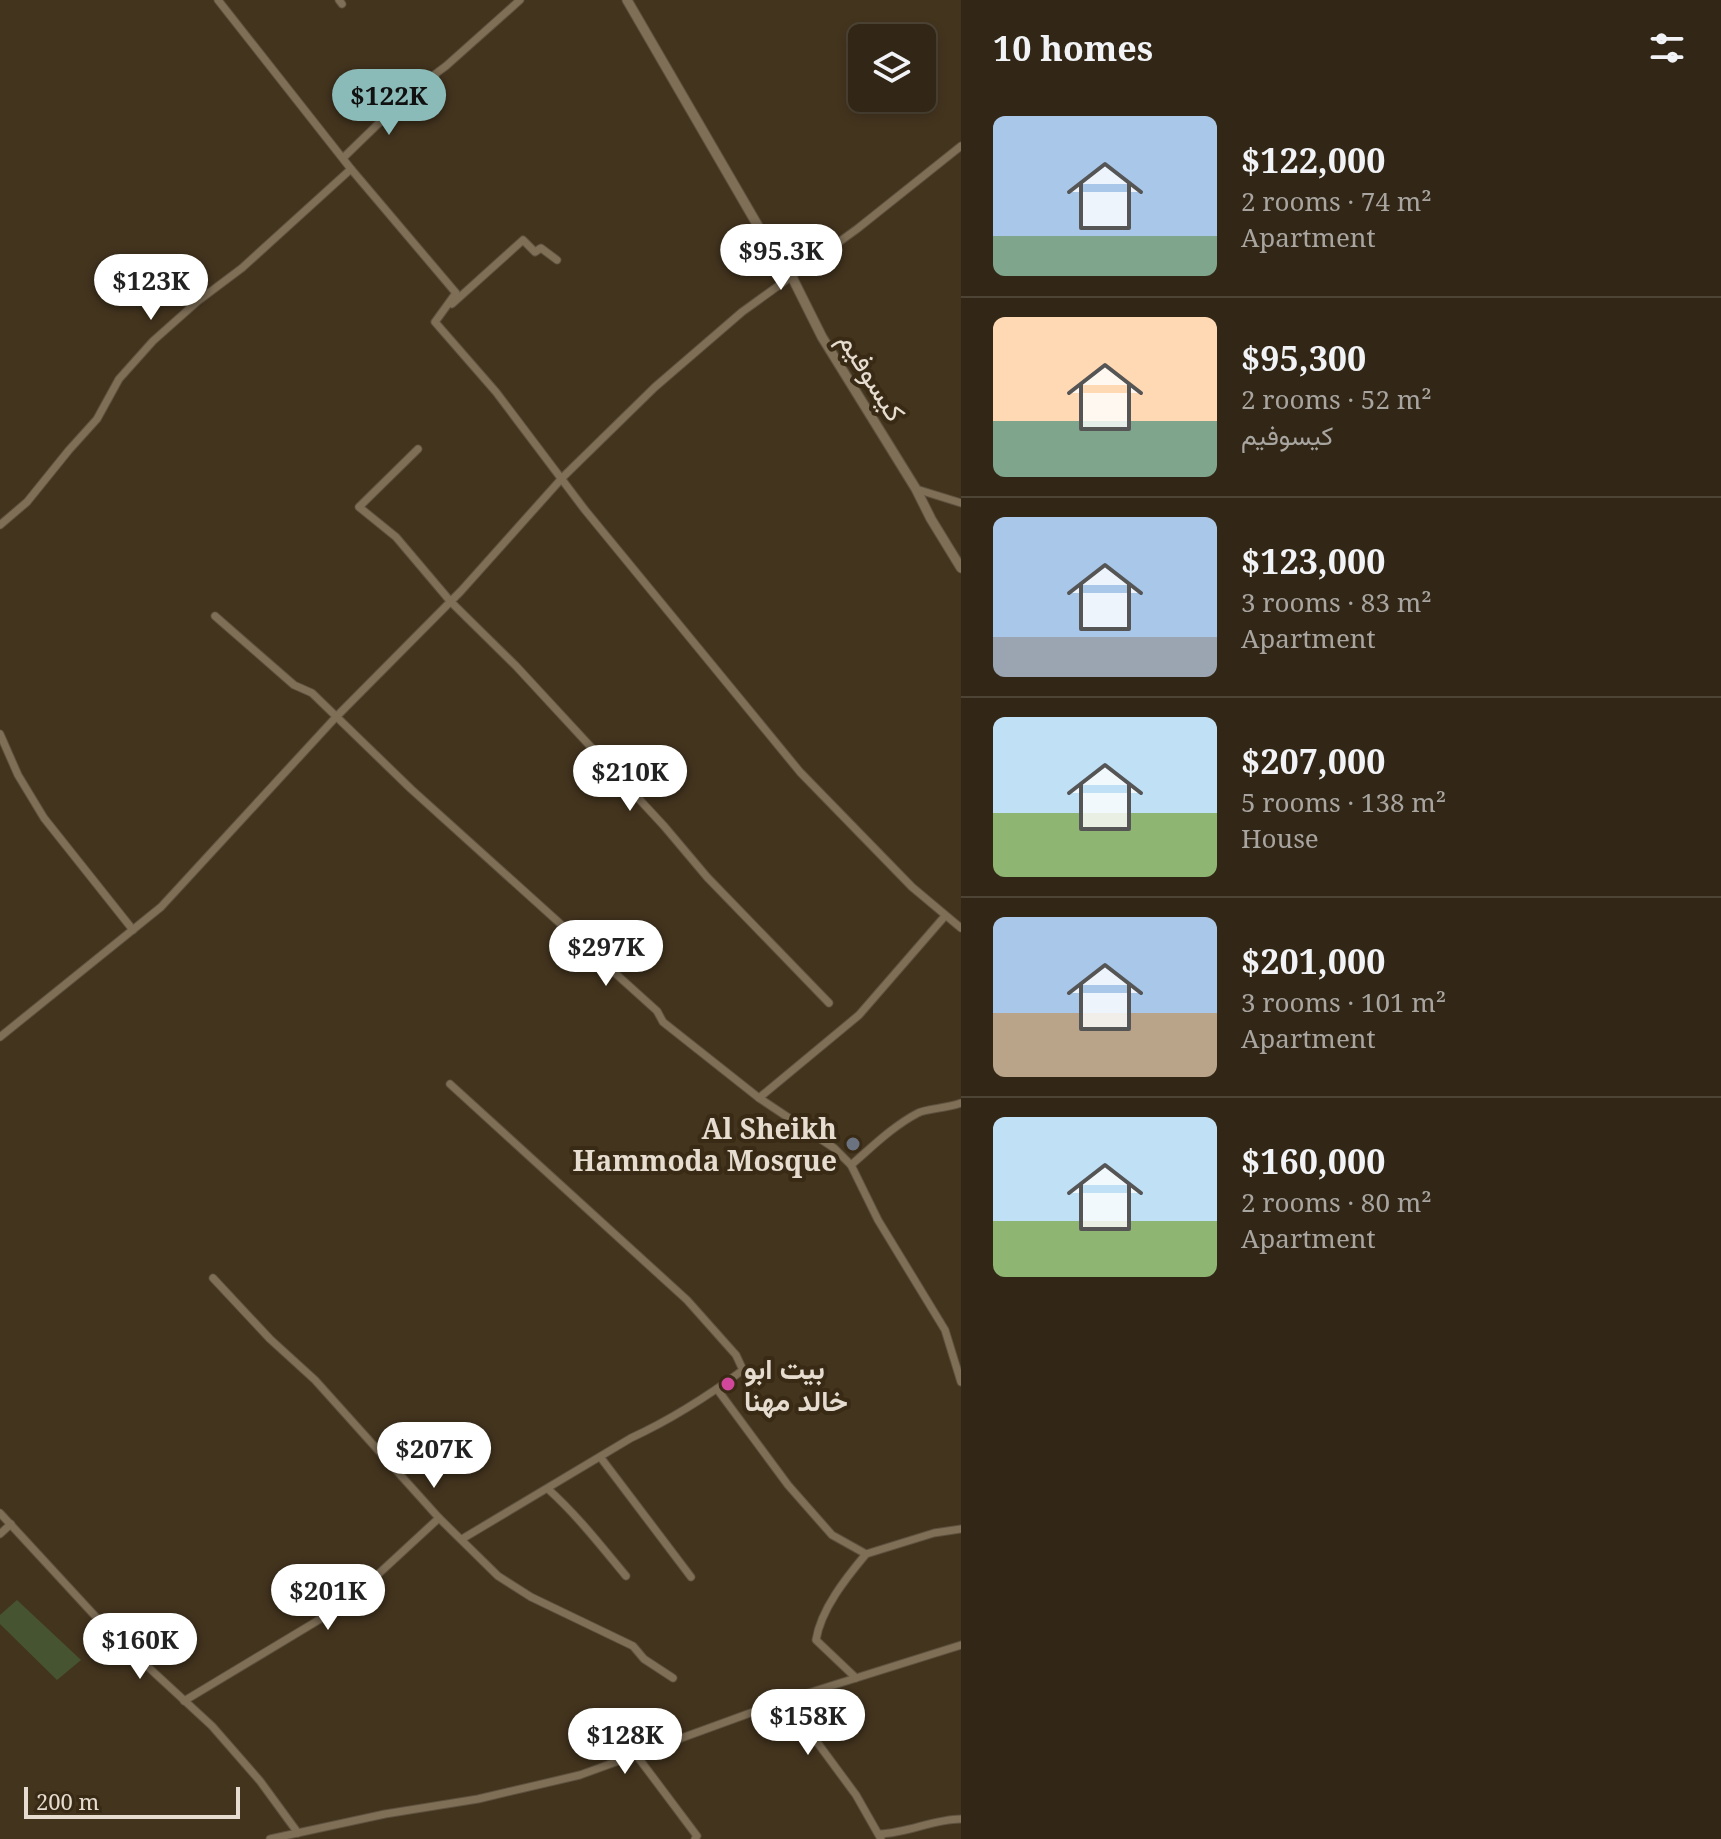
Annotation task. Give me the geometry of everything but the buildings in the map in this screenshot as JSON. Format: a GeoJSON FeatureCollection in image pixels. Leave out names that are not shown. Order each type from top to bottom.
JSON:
{"type":"FeatureCollection","features":[{"type":"Feature","properties":{"kind":"street"},"geometry":{"type":"LineString","coordinates":[[218,0],[351,169],[456,293],[445,311]]}},
{"type":"Feature","properties":{"kind":"street"},"geometry":{"type":"LineString","coordinates":[[343,158],[411,92],[446,66],[520,0]]}},
{"type":"Feature","properties":{"kind":"street","name":"كيسوفيم"},"geometry":{"type":"LineString","coordinates":[[627,0],[776,257],[792,277],[822,337],[961,568]]}},
{"type":"Feature","properties":{"kind":"street"},"geometry":{"type":"LineString","coordinates":[[0,1037],[161,907],[336,717],[451,602],[563,477],[655,387],[742,312],[961,146]]}},
{"type":"Feature","properties":{"kind":"street"},"geometry":{"type":"LineString","coordinates":[[0,525],[27,502],[97,419],[119,379],[153,341],[242,268],[351,169]]}},
{"type":"Feature","properties":{"kind":"street"},"geometry":{"type":"LineString","coordinates":[[557,260],[541,248],[535,252],[523,240],[435,322],[496,392],[585,510],[800,772],[876,852],[961,928]]}},
{"type":"Feature","properties":{"kind":"street"},"geometry":{"type":"LineString","coordinates":[[418,449],[359,507],[396,537],[451,602],[516,666],[707,877],[829,1003]]}},
{"type":"Feature","properties":{"kind":"street"},"geometry":{"type":"LineString","coordinates":[[916,489],[961,503]]}},
{"type":"Feature","properties":{"kind":"street"},"geometry":{"type":"LineString","coordinates":[[215,616],[294,685],[312,693],[411,789],[657,1011],[665,1024],[759,1098],[834,1148],[851,1165],[878,1220],[945,1330],[961,1382]]}},
{"type":"Feature","properties":{"kind":"street"},"geometry":{"type":"LineString","coordinates":[[0,734],[18,775],[44,818],[133,930]]}},
{"type":"Feature","properties":{"kind":"street"},"geometry":{"type":"LineString","coordinates":[[759,1098],[859,1015],[945,916]]}},
{"type":"Feature","properties":{"kind":"street"},"geometry":{"type":"LineString","coordinates":[[450,1084],[687,1300],[736,1355],[743,1370],[656,1427],[631,1438],[462,1539]]}},
{"type":"Feature","properties":{"kind":"street"},"geometry":{"type":"LineString","coordinates":[[851,1165],[887,1134],[921,1111],[940,1110],[961,1103]]}},
{"type":"Feature","properties":{"kind":"street"},"geometry":{"type":"LineString","coordinates":[[213,1278],[270,1339],[315,1380],[439,1518],[498,1576],[531,1597],[633,1646],[644,1659],[673,1678]]}},
{"type":"Feature","properties":{"kind":"street"},"geometry":{"type":"LineString","coordinates":[[717,1389],[788,1485],[832,1535],[866,1554]]}},
{"type":"Feature","properties":{"kind":"street"},"geometry":{"type":"LineString","coordinates":[[601,1458],[691,1577]]}},
{"type":"Feature","properties":{"kind":"street"},"geometry":{"type":"LineString","coordinates":[[548,1489],[576,1514],[581,1525],[626,1576]]}},
{"type":"Feature","properties":{"kind":"street"},"geometry":{"type":"LineString","coordinates":[[0,1513],[108,1630],[212,1726],[260,1781],[298,1833]]}},
{"type":"Feature","properties":{"kind":"street"},"geometry":{"type":"LineString","coordinates":[[184,1701],[327,1615],[374,1578],[439,1518]]}},
{"type":"Feature","properties":{"kind":"street"},"geometry":{"type":"LineString","coordinates":[[0,1534],[11,1524]]}},
{"type":"Feature","properties":{"kind":"street"},"geometry":{"type":"LineString","coordinates":[[856,1678],[816,1640],[818,1627],[846,1577],[866,1554],[934,1533],[961,1529]]}},
{"type":"Feature","properties":{"kind":"street"},"geometry":{"type":"LineString","coordinates":[[270,1839],[543,1785],[637,1756],[786,1700],[961,1645]]}},
{"type":"Feature","properties":{"kind":"street"},"geometry":{"type":"LineString","coordinates":[[786,1700],[856,1795],[881,1836],[949,1819],[961,1819]]}},
{"type":"Feature","properties":{"kind":"street"},"geometry":{"type":"LineString","coordinates":[[637,1756],[697,1836],[695,1839]]}},
{"type":"Feature","properties":{"kind":"green space"},"geometry":{"type":"Polygon","coordinates":[[[17,1600],[81,1660],[57,1680],[0,1624],[0,1615],[17,1600]]]}},
{"type":"Feature","properties":{"kind":"place","name":"Al Sheikh Hammoda Mosque"},"geometry":{"type":"Point","coordinates":[853,1144]}},
{"type":"Feature","properties":{"kind":"place","name":"بيت ابو خالد مهنا"},"geometry":{"type":"Point","coordinates":[728,1384]}}]}
